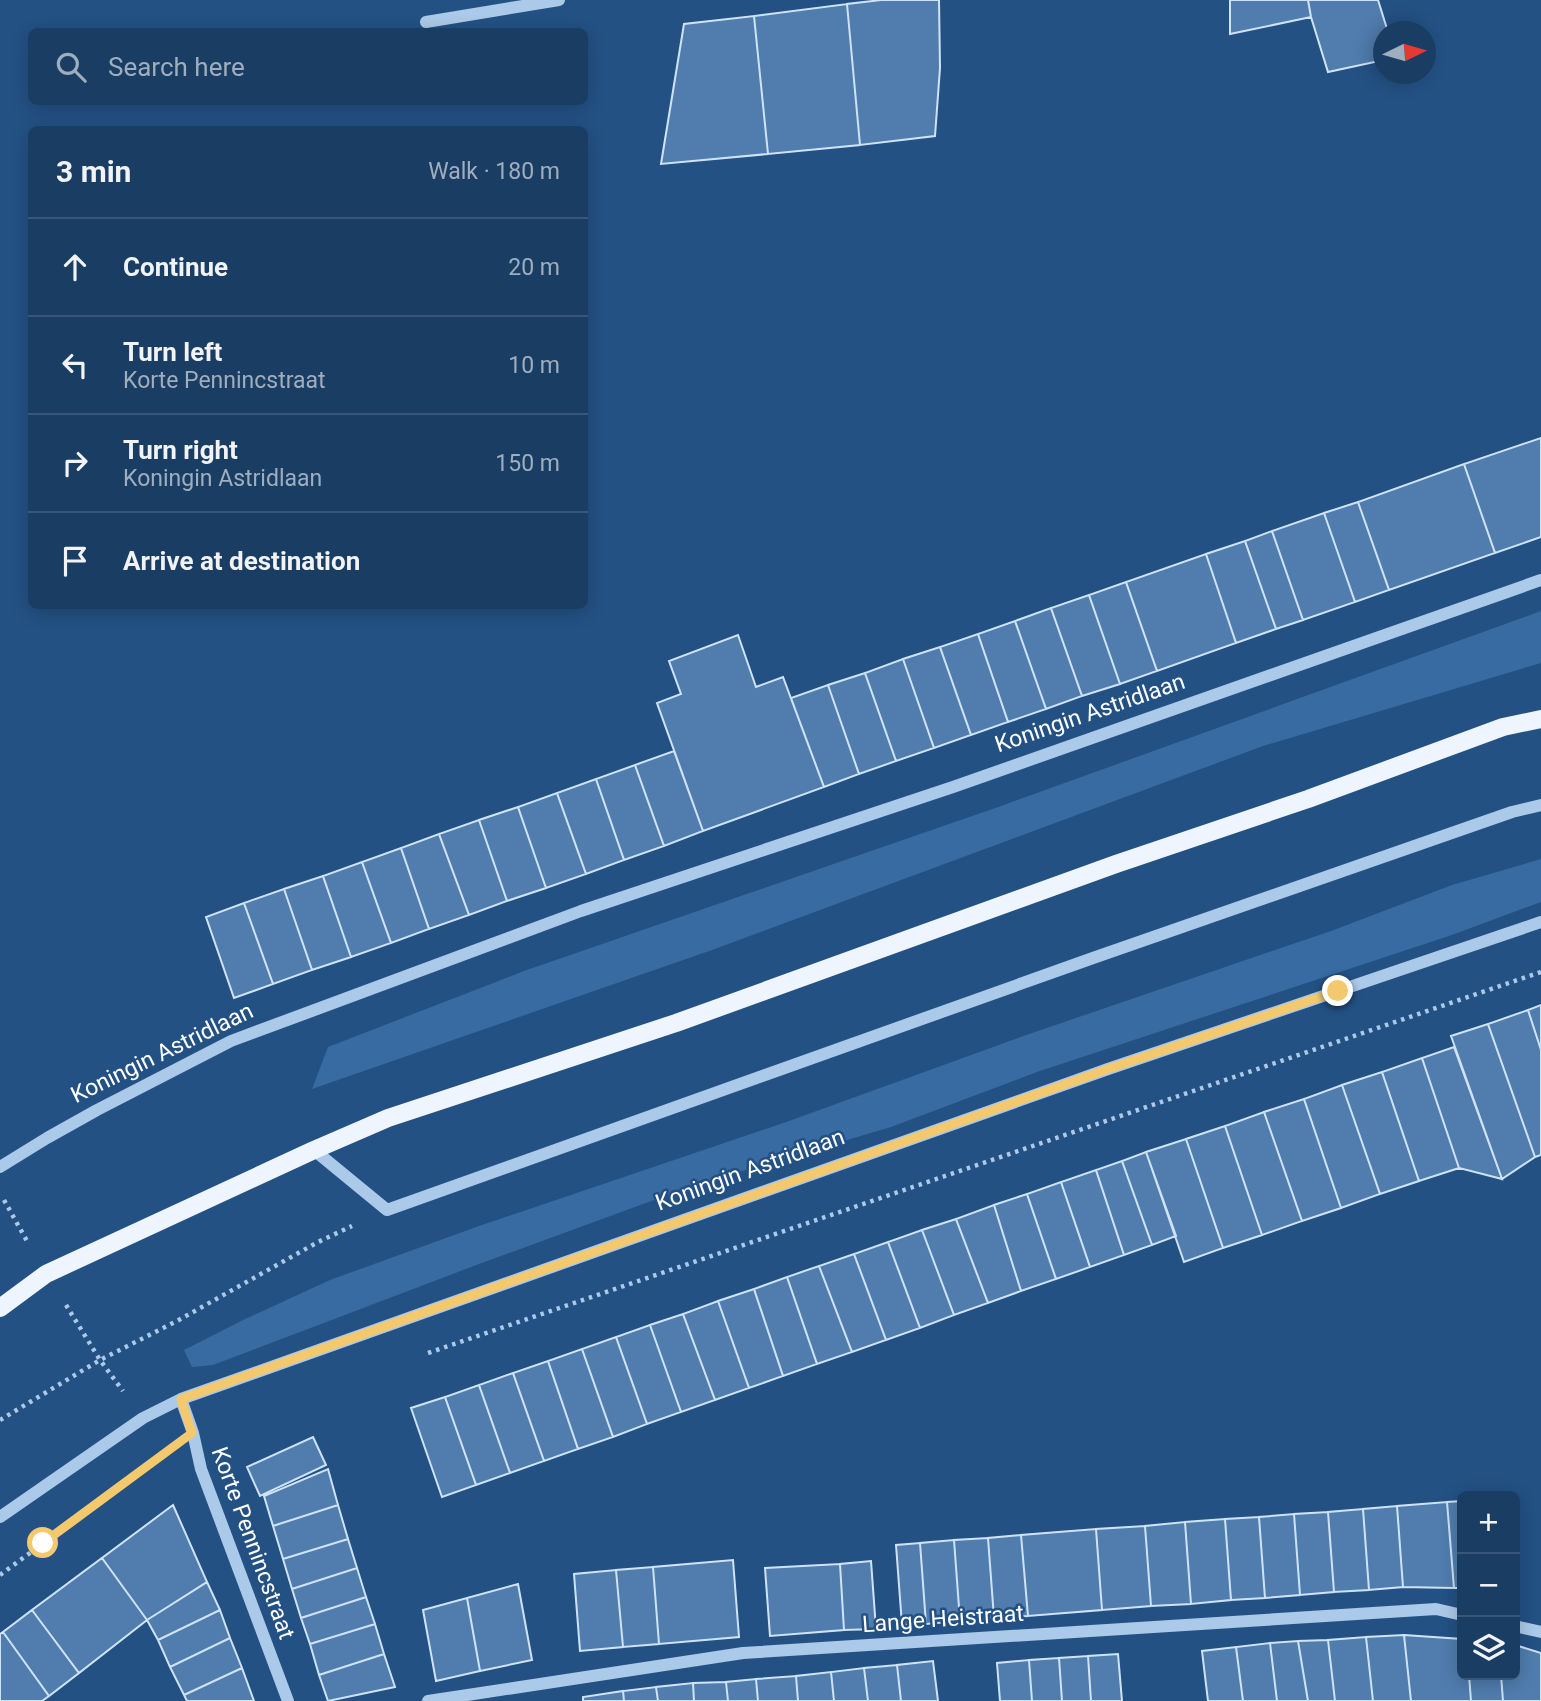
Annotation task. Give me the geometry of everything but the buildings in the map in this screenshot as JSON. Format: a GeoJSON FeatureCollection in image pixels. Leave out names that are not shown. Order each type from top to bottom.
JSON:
{"type":"FeatureCollection","features":[{"type":"Feature","properties":{"kind":"main road"},"geometry":{"type":"LineString","coordinates":[[0,1308],[46,1274],[388,1118],[676,1023],[1503,727],[1541,719]]}},
{"type":"Feature","properties":{"kind":"street"},"geometry":{"type":"LineString","coordinates":[[426,22],[559,0]]}},
{"type":"Feature","properties":{"kind":"street","name":"Koningin Astridlaan"},"geometry":{"type":"LineString","coordinates":[[0,1167],[87,1116],[230,1041],[581,911],[953,787],[1541,580]]}},
{"type":"Feature","properties":{"kind":"street"},"geometry":{"type":"LineString","coordinates":[[314,1150],[387,1210],[1093,958],[1512,812],[1541,805]]}},
{"type":"Feature","properties":{"kind":"street","name":"Koningin Astridlaan"},"geometry":{"type":"LineString","coordinates":[[0,1517],[143,1418],[181,1399],[1108,1069],[1541,922]]}},
{"type":"Feature","properties":{"kind":"street","name":"Korte Pennincstraat"},"geometry":{"type":"LineString","coordinates":[[181,1399],[201,1469],[288,1701]]}},
{"type":"Feature","properties":{"kind":"street","name":"Lange Heistraat"},"geometry":{"type":"LineString","coordinates":[[428,1701],[743,1653],[1436,1609],[1457,1614]]}},
{"type":"Feature","properties":{"kind":"street"},"geometry":{"type":"LineString","coordinates":[[1520,1627],[1541,1632]]}},
{"type":"Feature","properties":{"kind":"path"},"geometry":{"type":"LineString","coordinates":[[417,1356],[1541,972]]}},
{"type":"Feature","properties":{"kind":"path"},"geometry":{"type":"LineString","coordinates":[[0,1420],[100,1360],[177,1321],[318,1242],[387,1210]]}},
{"type":"Feature","properties":{"kind":"path"},"geometry":{"type":"LineString","coordinates":[[0,1575],[192,1433]]}},
{"type":"Feature","properties":{"kind":"shaded area"},"geometry":{"type":"Polygon","coordinates":[[[1541,611],[1541,663],[1263,746],[712,950],[312,1089],[328,1047],[524,971],[1001,806],[1541,611]]]}},
{"type":"Feature","properties":{"kind":"shaded area"},"geometry":{"type":"Polygon","coordinates":[[[1541,859],[1541,902],[1449,936],[1037,1072],[891,1127],[695,1185],[213,1365],[192,1367],[184,1350],[330,1280],[479,1226],[789,1121],[1029,1034],[1331,931],[1452,885],[1541,859]]]}},
{"type":"Feature","properties":{"kind":"route"},"geometry":{"type":"LineString","coordinates":[[43,1543],[192,1433],[181,1399],[1108,1069],[1338,991]]}}]}
